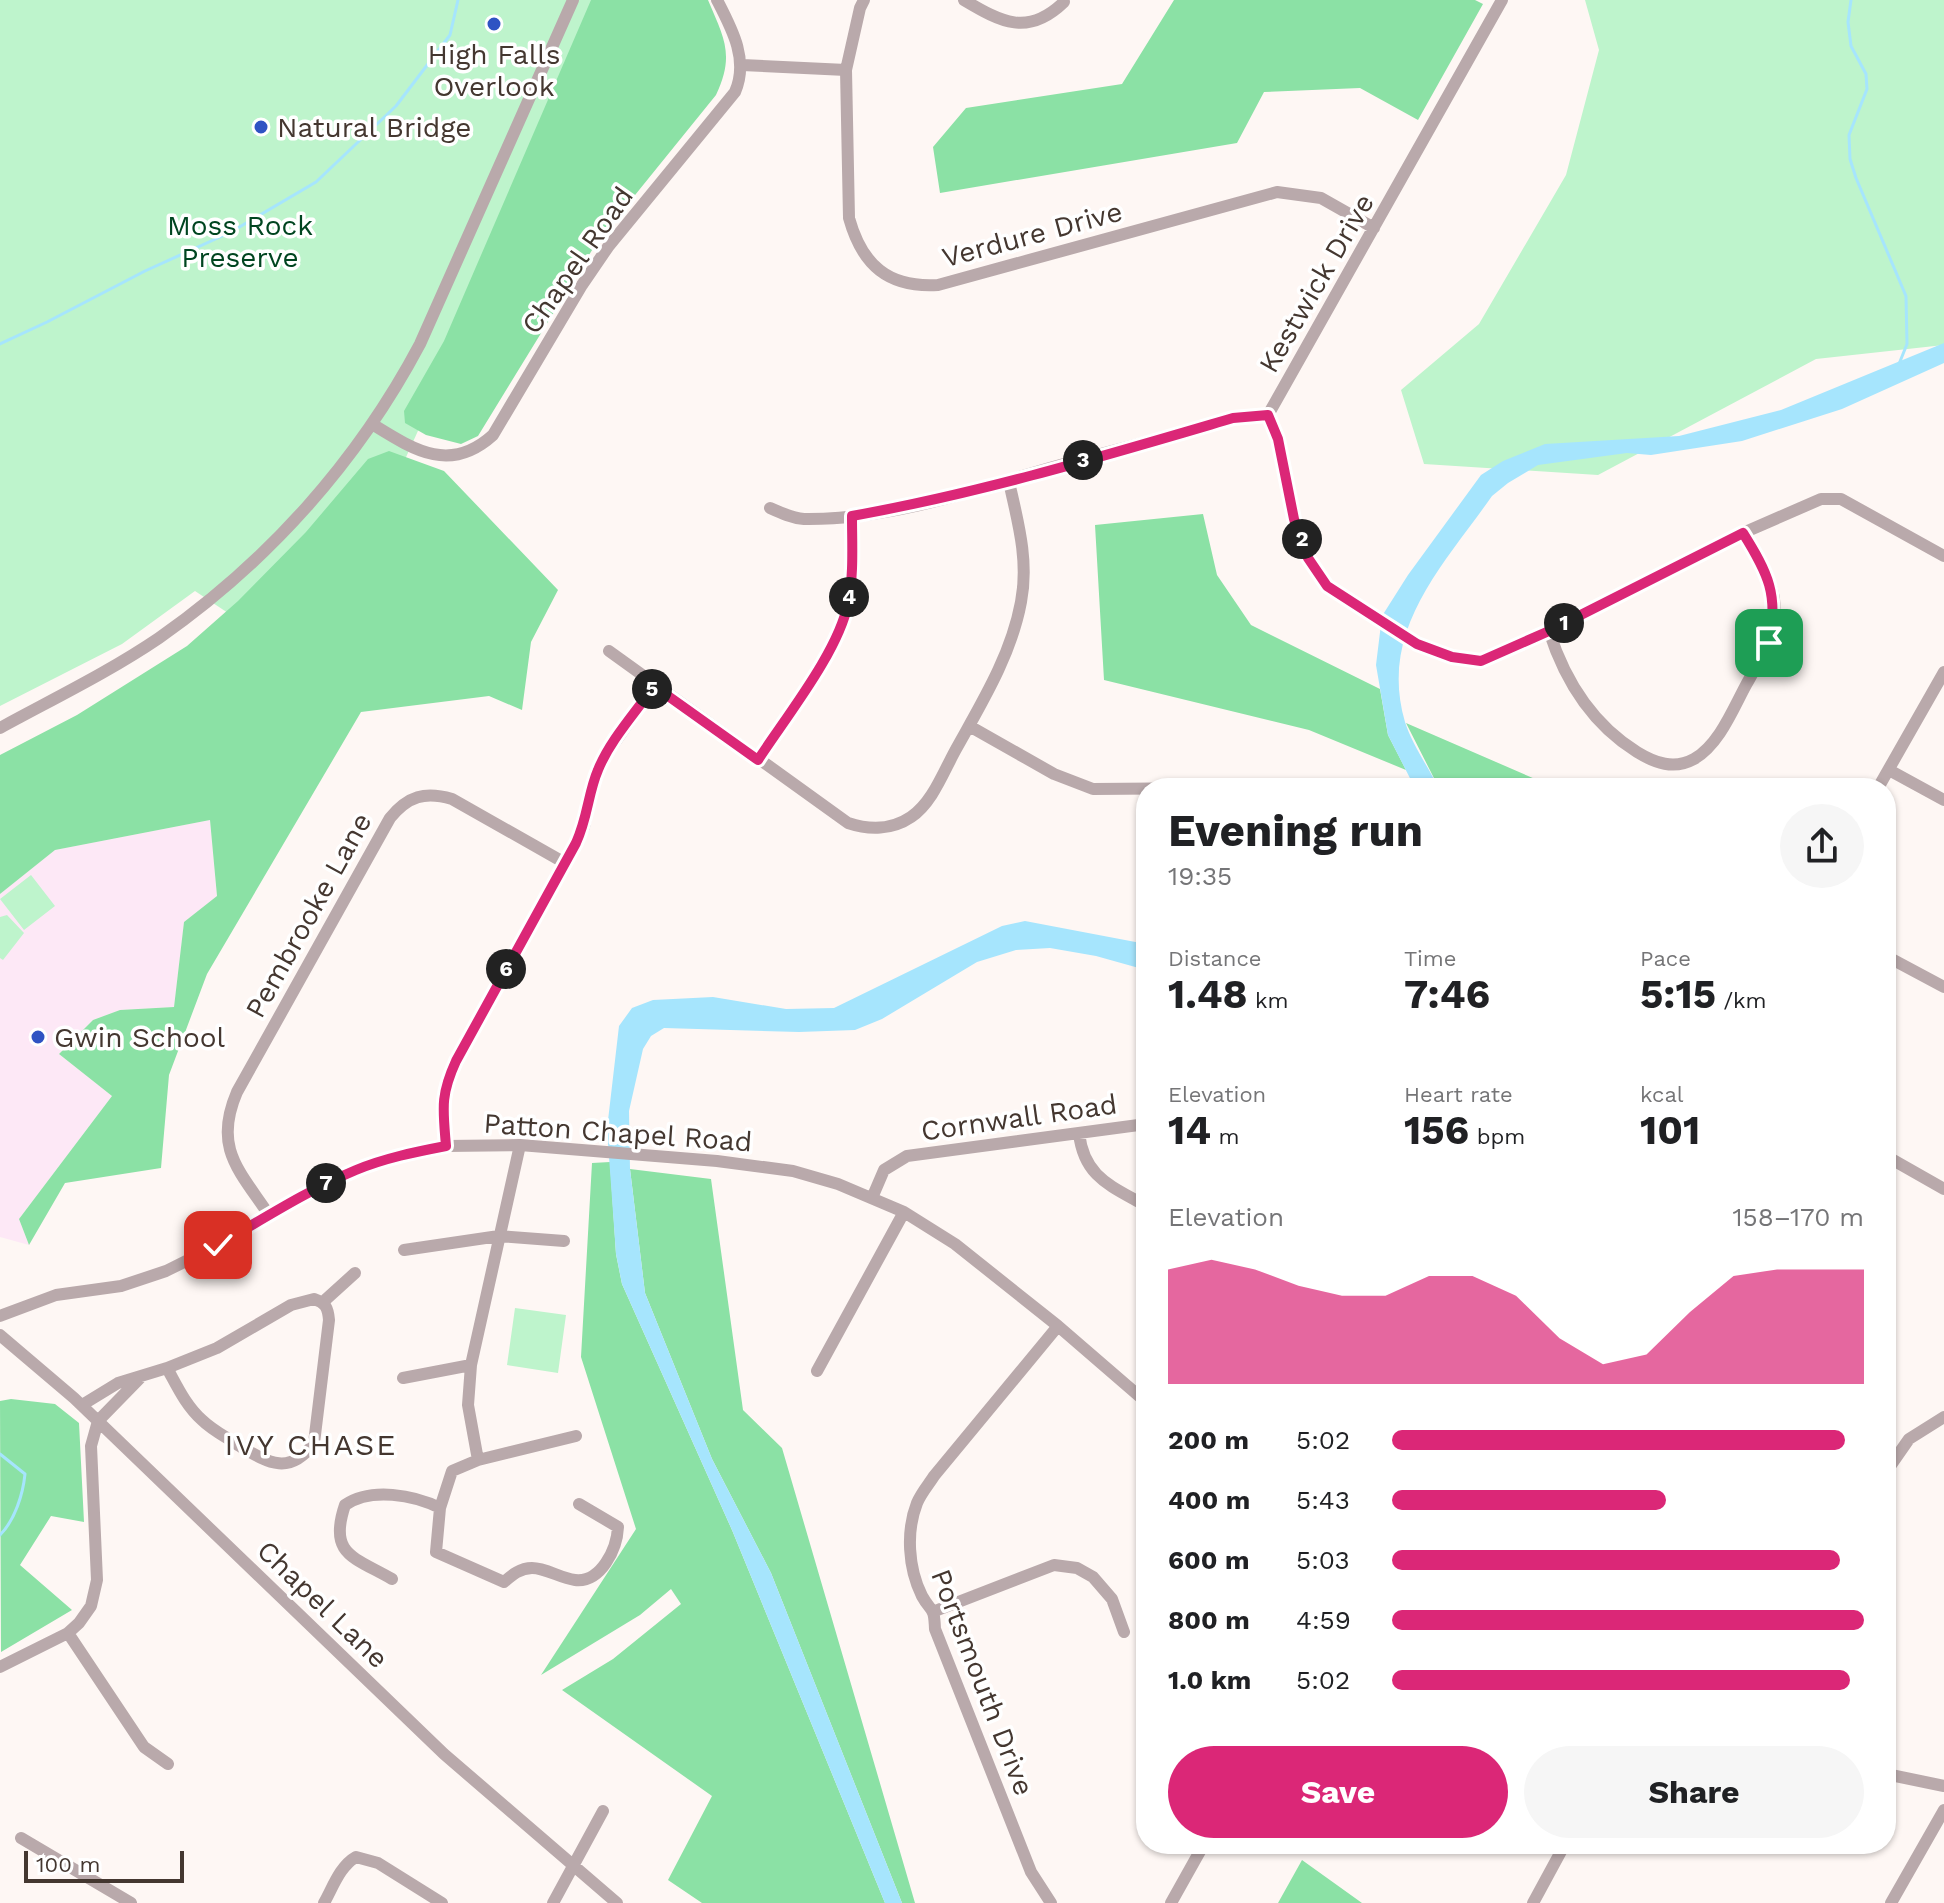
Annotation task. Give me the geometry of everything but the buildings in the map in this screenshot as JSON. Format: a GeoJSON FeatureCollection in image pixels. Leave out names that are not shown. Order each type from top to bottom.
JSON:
{"type":"FeatureCollection","features":[{"type":"Feature","properties":{"kind":"street"},"geometry":{"type":"LineString","coordinates":[[0,728],[138,651],[208,601],[274,543],[341,466],[401,379],[443,295],[573,0]]}},
{"type":"Feature","properties":{"kind":"street"},"geometry":{"type":"LineString","coordinates":[[717,0],[738,46],[742,65],[846,70]]}},
{"type":"Feature","properties":{"kind":"street","name":"Verdure Drive"},"geometry":{"type":"LineString","coordinates":[[864,0],[846,70],[849,218],[855,239],[872,265],[895,281],[919,286],[938,285],[1277,192],[1321,198],[1374,228]]}},
{"type":"Feature","properties":{"kind":"street"},"geometry":{"type":"LineString","coordinates":[[964,0],[1004,22],[1020,24],[1051,15],[1064,2]]}},
{"type":"Feature","properties":{"kind":"street","name":"Kestwick Drive"},"geometry":{"type":"LineString","coordinates":[[1502,0],[1268,415],[1278,439],[1294,519],[1308,558],[1327,586],[1417,644],[1452,657],[1481,661],[1549,631],[1743,533],[1821,499],[1841,499],[1944,556]]}},
{"type":"Feature","properties":{"kind":"street","name":"Chapel Road"},"geometry":{"type":"LineString","coordinates":[[372,424],[403,443],[449,457],[466,454],[493,435],[608,247],[727,106],[741,78],[742,65]]}},
{"type":"Feature","properties":{"kind":"street"},"geometry":{"type":"LineString","coordinates":[[770,508],[802,519],[852,516],[924,503],[1233,418],[1268,415]]}},
{"type":"Feature","properties":{"kind":"street"},"geometry":{"type":"LineString","coordinates":[[609,651],[848,823],[863,828],[878,828],[903,822],[922,807],[971,727],[1010,645],[1022,600],[1025,552],[1009,482]]}},
{"type":"Feature","properties":{"kind":"street"},"geometry":{"type":"LineString","coordinates":[[758,760],[832,647],[843,623],[852,578],[852,516]]}},
{"type":"Feature","properties":{"kind":"street"},"geometry":{"type":"LineString","coordinates":[[1549,631],[1577,691],[1600,724],[1616,739],[1652,762],[1673,765],[1694,759],[1726,721],[1769,643],[1774,600],[1769,580],[1743,533]]}},
{"type":"Feature","properties":{"kind":"street"},"geometry":{"type":"LineString","coordinates":[[1884,778],[1944,672]]}},
{"type":"Feature","properties":{"kind":"street"},"geometry":{"type":"LineString","coordinates":[[446,1146],[445,1085],[584,827],[593,784],[602,761],[654,686]]}},
{"type":"Feature","properties":{"kind":"street"},"geometry":{"type":"LineString","coordinates":[[971,727],[1054,774],[1093,789],[1136,789]]}},
{"type":"Feature","properties":{"kind":"street"},"geometry":{"type":"LineString","coordinates":[[1889,770],[1944,800]]}},
{"type":"Feature","properties":{"kind":"street","name":"Pembrooke Lane"},"geometry":{"type":"LineString","coordinates":[[269,1215],[228,1148],[228,1114],[237,1092],[359,873],[400,806],[420,795],[440,795],[452,799],[565,863]]}},
{"type":"Feature","properties":{"kind":"street"},"geometry":{"type":"LineString","coordinates":[[1896,961],[1944,987]]}},
{"type":"Feature","properties":{"kind":"street","name":"Cornwall Road"},"geometry":{"type":"LineString","coordinates":[[872,1198],[884,1170],[907,1156],[1136,1125]]}},
{"type":"Feature","properties":{"kind":"street"},"geometry":{"type":"LineString","coordinates":[[1079,1133],[1084,1158],[1091,1171],[1136,1200]]}},
{"type":"Feature","properties":{"kind":"street"},"geometry":{"type":"LineString","coordinates":[[478,1460],[468,1405],[471,1365],[520,1145]]}},
{"type":"Feature","properties":{"kind":"street","name":"Patton Chapel Road"},"geometry":{"type":"LineString","coordinates":[[0,1316],[56,1295],[143,1280],[218,1245],[324,1184],[357,1169],[403,1154],[446,1146],[520,1145],[793,1171],[838,1184],[904,1212],[955,1244],[1136,1393]]}},
{"type":"Feature","properties":{"kind":"street"},"geometry":{"type":"LineString","coordinates":[[1896,1162],[1944,1189]]}},
{"type":"Feature","properties":{"kind":"street"},"geometry":{"type":"LineString","coordinates":[[817,1371],[904,1212]]}},
{"type":"Feature","properties":{"kind":"street"},"geometry":{"type":"LineString","coordinates":[[404,1250],[499,1236],[564,1241]]}},
{"type":"Feature","properties":{"kind":"street"},"geometry":{"type":"LineString","coordinates":[[82,1405],[118,1383],[140,1378],[217,1348],[291,1305],[303,1300],[323,1302],[355,1273]]}},
{"type":"Feature","properties":{"kind":"street"},"geometry":{"type":"LineString","coordinates":[[167,1368],[180,1393],[202,1421],[263,1459],[282,1465],[290,1463],[307,1452],[314,1443],[317,1429],[329,1320],[328,1309],[323,1302]]}},
{"type":"Feature","properties":{"kind":"street","name":"Portsmouth Drive"},"geometry":{"type":"LineString","coordinates":[[1051,1903],[1031,1872],[935,1629],[935,1611],[923,1597],[911,1563],[910,1534],[917,1503],[934,1476],[1058,1326]]}},
{"type":"Feature","properties":{"kind":"street","name":"Chapel Lane"},"geometry":{"type":"LineString","coordinates":[[0,1335],[82,1405],[444,1754],[617,1903]]}},
{"type":"Feature","properties":{"kind":"street"},"geometry":{"type":"LineString","coordinates":[[403,1378],[471,1365]]}},
{"type":"Feature","properties":{"kind":"street"},"geometry":{"type":"LineString","coordinates":[[0,1667],[68,1633],[91,1606],[97,1580],[91,1446],[98,1421],[140,1378]]}},
{"type":"Feature","properties":{"kind":"street"},"geometry":{"type":"LineString","coordinates":[[1896,1458],[1909,1439],[1944,1417]]}},
{"type":"Feature","properties":{"kind":"street"},"geometry":{"type":"LineString","coordinates":[[576,1436],[478,1460],[452,1471],[440,1508],[436,1552],[504,1582],[515,1572],[532,1568],[576,1580],[589,1578],[604,1567],[618,1537],[618,1527],[579,1504]]}},
{"type":"Feature","properties":{"kind":"street"},"geometry":{"type":"LineString","coordinates":[[392,1579],[341,1546],[338,1539],[345,1505],[352,1500],[383,1495],[423,1500],[440,1508]]}},
{"type":"Feature","properties":{"kind":"street"},"geometry":{"type":"LineString","coordinates":[[935,1611],[1054,1565],[1077,1568],[1093,1577],[1112,1599],[1124,1632]]}},
{"type":"Feature","properties":{"kind":"street"},"geometry":{"type":"LineString","coordinates":[[68,1633],[144,1747],[168,1764]]}},
{"type":"Feature","properties":{"kind":"street"},"geometry":{"type":"LineString","coordinates":[[1896,1776],[1944,1786]]}},
{"type":"Feature","properties":{"kind":"street"},"geometry":{"type":"LineString","coordinates":[[1891,1903],[1944,1810]]}},
{"type":"Feature","properties":{"kind":"street"},"geometry":{"type":"LineString","coordinates":[[553,1903],[603,1811]]}},
{"type":"Feature","properties":{"kind":"street"},"geometry":{"type":"LineString","coordinates":[[21,1838],[131,1903]]}},
{"type":"Feature","properties":{"kind":"street"},"geometry":{"type":"LineString","coordinates":[[1171,1903],[1198,1854]]}},
{"type":"Feature","properties":{"kind":"street"},"geometry":{"type":"LineString","coordinates":[[1533,1903],[1560,1854]]}},
{"type":"Feature","properties":{"kind":"street"},"geometry":{"type":"LineString","coordinates":[[324,1903],[342,1871],[356,1857],[378,1863],[442,1903]]}},
{"type":"Feature","properties":{"kind":"shaded area","name":"Gwin School"},"geometry":{"type":"Polygon","coordinates":[[[210,820],[217,897],[184,922],[174,1007],[120,1010],[93,1020],[59,1054],[112,1096],[19,1219],[29,1245],[0,1237],[0,894],[55,850],[210,820]]]}},
{"type":"Feature","properties":{"kind":"green space","name":"Moss Rock Preserve"},"geometry":{"type":"Polygon","coordinates":[[[0,0],[614,0],[402,466],[231,615],[195,591],[122,644],[0,706],[0,0]]]}},
{"type":"Feature","properties":{"kind":"green space"},"geometry":{"type":"Polygon","coordinates":[[[591,0],[708,0],[725,47],[722,81],[716,95],[597,242],[478,436],[461,444],[426,435],[405,423],[404,411],[444,341],[591,0]]]}},
{"type":"Feature","properties":{"kind":"green space"},"geometry":{"type":"Polygon","coordinates":[[[1174,0],[1475,0],[1483,4],[1418,120],[1360,88],[1264,92],[1237,143],[940,193],[933,147],[966,108],[1122,84],[1174,0]]]}},
{"type":"Feature","properties":{"kind":"green space"},"geometry":{"type":"Polygon","coordinates":[[[1585,0],[1944,0],[1944,345],[1816,359],[1598,475],[1424,464],[1401,390],[1479,324],[1566,175],[1599,50],[1585,0]]]}},
{"type":"Feature","properties":{"kind":"green space"},"geometry":{"type":"Polygon","coordinates":[[[389,451],[444,471],[558,590],[531,642],[522,710],[489,696],[361,712],[207,974],[169,1075],[161,1168],[65,1183],[29,1245],[19,1219],[112,1096],[59,1054],[93,1020],[120,1010],[174,1007],[184,922],[217,896],[210,820],[55,850],[0,894],[0,755],[77,715],[187,646],[238,601],[306,532],[368,459],[389,451]]]}},
{"type":"Feature","properties":{"kind":"green space"},"geometry":{"type":"Polygon","coordinates":[[[1203,514],[1217,575],[1251,625],[1380,689],[1388,735],[1406,770],[1309,730],[1104,680],[1095,525],[1203,514]]]}},
{"type":"Feature","properties":{"kind":"green space"},"geometry":{"type":"Polygon","coordinates":[[[1406,723],[1533,778],[1434,778],[1406,723]]]}},
{"type":"Feature","properties":{"kind":"green space"},"geometry":{"type":"Polygon","coordinates":[[[31,875],[55,906],[24,930],[0,899],[31,875]]]}},
{"type":"Feature","properties":{"kind":"green space"},"geometry":{"type":"Polygon","coordinates":[[[7,915],[24,933],[3,960],[0,958],[0,917],[7,915]]]}},
{"type":"Feature","properties":{"kind":"green space"},"geometry":{"type":"Polygon","coordinates":[[[610,1162],[616,1254],[622,1284],[732,1530],[885,1903],[702,1903],[668,1880],[712,1796],[562,1690],[613,1659],[681,1604],[671,1589],[640,1615],[541,1675],[636,1529],[581,1357],[592,1163],[610,1162]]]}},
{"type":"Feature","properties":{"kind":"green space"},"geometry":{"type":"Polygon","coordinates":[[[630,1169],[711,1179],[743,1410],[782,1448],[915,1903],[902,1903],[771,1573],[712,1459],[645,1293],[630,1169]]]}},
{"type":"Feature","properties":{"kind":"green space"},"geometry":{"type":"Polygon","coordinates":[[[515,1308],[566,1315],[558,1373],[507,1365],[515,1308]]]}},
{"type":"Feature","properties":{"kind":"green space"},"geometry":{"type":"Polygon","coordinates":[[[11,1399],[55,1404],[79,1423],[84,1522],[51,1516],[20,1565],[72,1610],[1,1652],[0,1401],[11,1399]]]}},
{"type":"Feature","properties":{"kind":"green space"},"geometry":{"type":"Polygon","coordinates":[[[1302,1860],[1362,1903],[1278,1903],[1302,1860]]]}},
{"type":"Feature","properties":{"kind":"water"},"geometry":{"type":"Polygon","coordinates":[[[1944,343],[1944,363],[1842,409],[1742,441],[1651,455],[1627,453],[1538,465],[1492,496],[1436,574],[1408,629],[1400,658],[1399,689],[1405,722],[1433,778],[1410,778],[1388,735],[1376,665],[1382,616],[1481,475],[1503,461],[1545,444],[1679,436],[1781,410],[1944,343]]]}},
{"type":"Feature","properties":{"kind":"water"},"geometry":{"type":"Polygon","coordinates":[[[1025,921],[1136,942],[1136,967],[1050,948],[1016,950],[977,962],[882,1019],[855,1030],[799,1032],[664,1028],[651,1036],[643,1049],[629,1111],[630,1169],[645,1293],[712,1459],[771,1573],[902,1903],[885,1903],[732,1530],[622,1284],[616,1254],[607,1129],[619,1026],[632,1008],[653,1000],[713,997],[786,1009],[834,1008],[1002,926],[1025,921]]]}},
{"type":"Feature","properties":{"kind":"waterway"},"geometry":{"type":"LineString","coordinates":[[0,344],[145,271],[231,232],[316,182],[396,106],[450,35],[458,0]]}},
{"type":"Feature","properties":{"kind":"waterway"},"geometry":{"type":"LineString","coordinates":[[1851,0],[1848,22],[1851,46],[1866,74],[1867,89],[1849,135],[1850,159],[1906,296],[1907,344],[1899,364]]}},
{"type":"Feature","properties":{"kind":"waterway"},"geometry":{"type":"LineString","coordinates":[[0,1454],[25,1474],[17,1506],[0,1535]]}},
{"type":"Feature","properties":{"kind":"place","name":"High Falls Overlook"},"geometry":{"type":"Point","coordinates":[494,24]}},
{"type":"Feature","properties":{"kind":"place","name":"Natural Bridge"},"geometry":{"type":"Point","coordinates":[261,127]}},
{"type":"Feature","properties":{"kind":"place","name":"Gwin School"},"geometry":{"type":"Point","coordinates":[38,1037]}},
{"type":"Feature","properties":{"kind":"district","name":"IVY CHASE"},"geometry":{"type":"Point","coordinates":[311,1445]}},
{"type":"Feature","properties":{"kind":"route"},"geometry":{"type":"LineString","coordinates":[[218,1245],[324,1184],[357,1169],[403,1154],[446,1146],[445,1085],[584,827],[596,773],[602,761],[654,686],[758,760],[832,647],[843,623],[852,578],[852,516],[924,503],[1009,482],[1233,418],[1268,415],[1278,439],[1294,519],[1308,558],[1327,586],[1417,644],[1452,657],[1481,661],[1549,631],[1743,533],[1769,580],[1774,600],[1769,643]]}}]}
